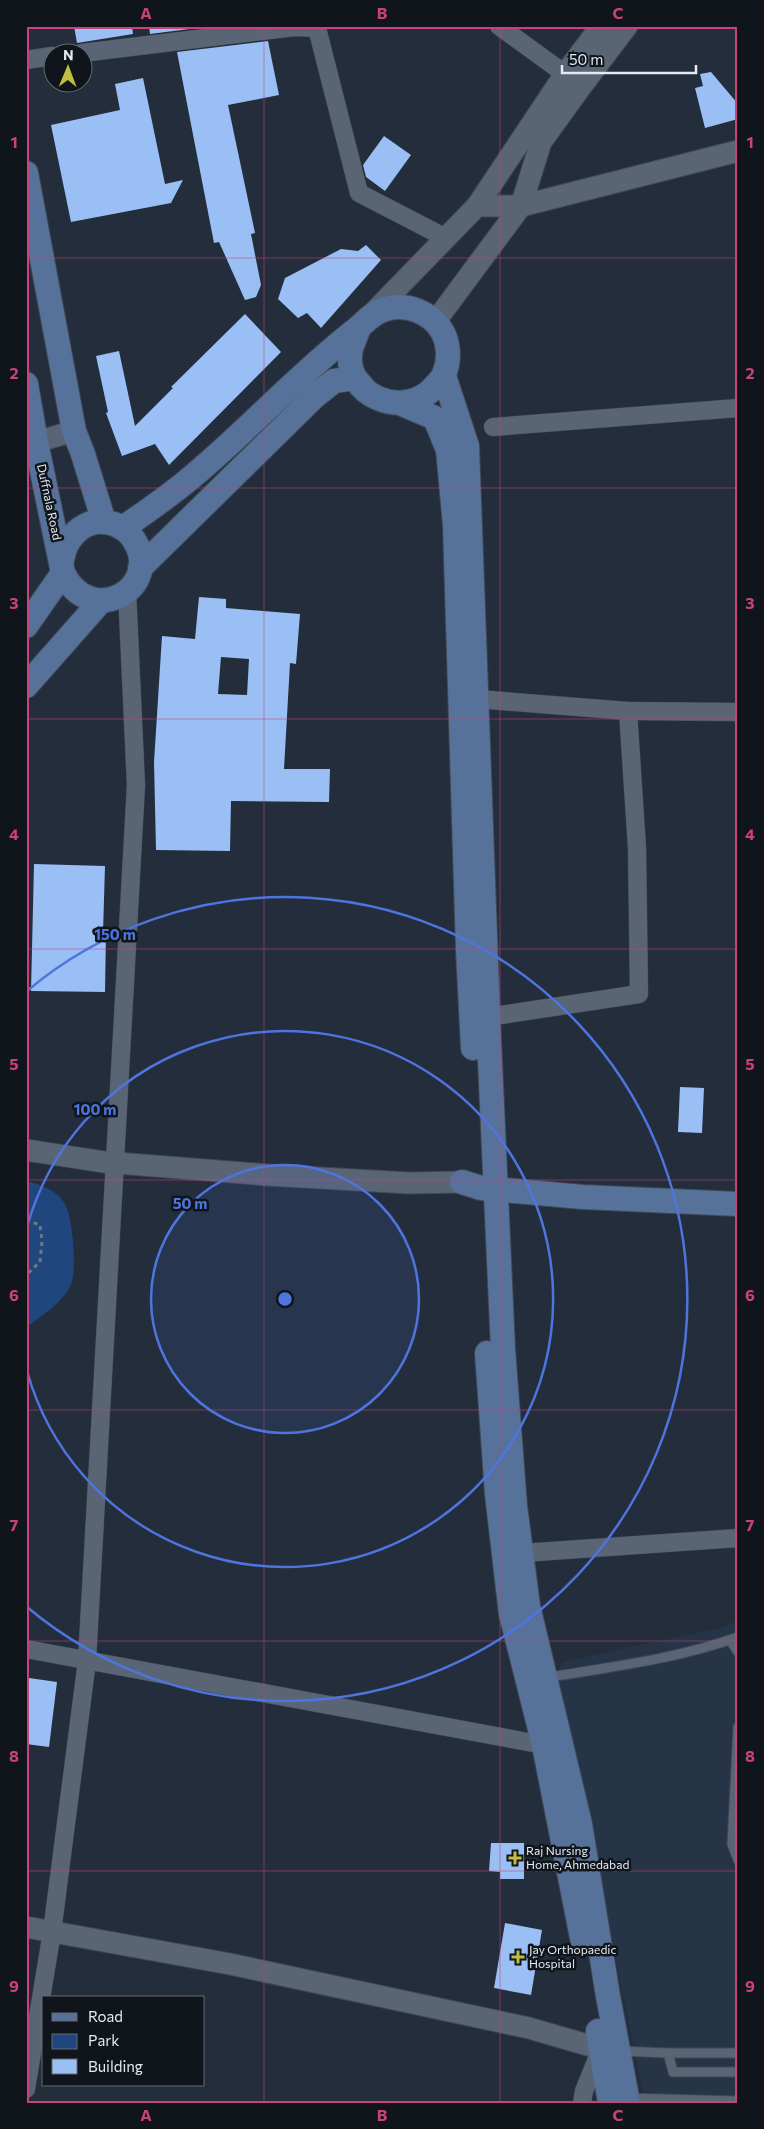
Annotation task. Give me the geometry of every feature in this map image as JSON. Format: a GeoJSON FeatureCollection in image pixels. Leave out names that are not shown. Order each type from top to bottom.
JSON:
{"type":"FeatureCollection","features":[{"type":"Feature","properties":{"kind":"main road"},"geometry":{"type":"LineString","coordinates":[[26,173],[74,431],[114,525]]}},
{"type":"Feature","properties":{"kind":"main road"},"geometry":{"type":"LineString","coordinates":[[114,525],[193,476],[335,346],[365,322],[385,309],[402,306],[421,312],[435,322],[442,331],[448,347],[448,364],[444,376],[428,395],[402,404]]}},
{"type":"Feature","properties":{"kind":"main road"},"geometry":{"type":"LineString","coordinates":[[365,322],[351,350],[352,366],[357,379],[367,392]]}},
{"type":"Feature","properties":{"kind":"main road"},"geometry":{"type":"LineString","coordinates":[[444,376],[467,446],[488,1017],[483,1183],[503,1349],[516,1506],[528,1606],[580,1824],[610,2050],[619,2101]]}},
{"type":"Feature","properties":{"kind":"main road"},"geometry":{"type":"LineString","coordinates":[[140,568],[321,391],[334,381],[355,378],[367,392],[386,402],[402,404],[435,418],[448,450],[455,525],[468,950],[483,1183],[487,1347],[497,1494],[511,1614],[544,1745],[574,1892],[610,2050]]}},
{"type":"Feature","properties":{"kind":"main road","name":"Duffnala Road"},"geometry":{"type":"LineString","coordinates":[[26,384],[31,446],[62,567]]}},
{"type":"Feature","properties":{"kind":"main road"},"geometry":{"type":"LineString","coordinates":[[26,626],[62,567],[64,547],[70,536],[80,528],[92,523],[114,525],[132,536],[138,546],[141,557],[136,581],[127,591],[120,597],[101,601],[89,599],[78,593],[69,584],[62,567]]}},
{"type":"Feature","properties":{"kind":"main road"},"geometry":{"type":"LineString","coordinates":[[26,686],[101,601]]}},
{"type":"Feature","properties":{"kind":"main road"},"geometry":{"type":"LineString","coordinates":[[483,1183],[738,1192]]}},
{"type":"Feature","properties":{"kind":"main road"},"geometry":{"type":"LineString","coordinates":[[483,1183],[583,1197],[738,1204]]}},
{"type":"Feature","properties":{"kind":"street"},"geometry":{"type":"LineString","coordinates":[[500,26],[565,74]]}},
{"type":"Feature","properties":{"kind":"street"},"geometry":{"type":"LineString","coordinates":[[365,322],[478,206],[565,74],[601,26]]}},
{"type":"Feature","properties":{"kind":"street"},"geometry":{"type":"LineString","coordinates":[[435,322],[521,206],[541,142],[628,26]]}},
{"type":"Feature","properties":{"kind":"street"},"geometry":{"type":"LineString","coordinates":[[92,52],[296,27],[317,28],[359,193],[446,238]]}},
{"type":"Feature","properties":{"kind":"street"},"geometry":{"type":"LineString","coordinates":[[26,60],[42,58]]}},
{"type":"Feature","properties":{"kind":"street"},"geometry":{"type":"LineString","coordinates":[[478,206],[521,206],[738,151]]}},
{"type":"Feature","properties":{"kind":"street"},"geometry":{"type":"LineString","coordinates":[[493,427],[738,408]]}},
{"type":"Feature","properties":{"kind":"street"},"geometry":{"type":"LineString","coordinates":[[31,446],[74,431]]}},
{"type":"Feature","properties":{"kind":"street"},"geometry":{"type":"LineString","coordinates":[[26,2089],[52,1932],[87,1661],[136,784],[127,591]]}},
{"type":"Feature","properties":{"kind":"street"},"geometry":{"type":"LineString","coordinates":[[477,699],[628,711],[738,712]]}},
{"type":"Feature","properties":{"kind":"street"},"geometry":{"type":"LineString","coordinates":[[488,1017],[639,994],[637,848],[628,711]]}},
{"type":"Feature","properties":{"kind":"street"},"geometry":{"type":"LineString","coordinates":[[26,1150],[114,1163],[399,1183],[483,1183]]}},
{"type":"Feature","properties":{"kind":"street"},"geometry":{"type":"LineString","coordinates":[[522,1553],[738,1538]]}},
{"type":"Feature","properties":{"kind":"street"},"geometry":{"type":"LineString","coordinates":[[26,1649],[544,1745]]}},
{"type":"Feature","properties":{"kind":"street"},"geometry":{"type":"LineString","coordinates":[[26,1927],[230,1964],[529,2028],[610,2050],[584,2091],[582,2103]]}},
{"type":"Feature","properties":{"kind":"lane"},"geometry":{"type":"LineString","coordinates":[[545,1678],[638,1662],[717,1645],[734,1639],[738,1652]]}},
{"type":"Feature","properties":{"kind":"lane"},"geometry":{"type":"LineString","coordinates":[[738,1727],[732,1844],[738,1860]]}},
{"type":"Feature","properties":{"kind":"lane"},"geometry":{"type":"LineString","coordinates":[[610,2050],[668,2053],[738,2053]]}},
{"type":"Feature","properties":{"kind":"lane"},"geometry":{"type":"LineString","coordinates":[[668,2053],[673,2072],[738,2072]]}},
{"type":"Feature","properties":{"kind":"lane"},"geometry":{"type":"LineString","coordinates":[[619,2101],[738,2101]]}},
{"type":"Feature","properties":{"kind":"path"},"geometry":{"type":"LineString","coordinates":[[26,1220],[40,1225],[42,1241],[40,1262],[26,1275]]}},
{"type":"Feature","properties":{"kind":"shaded area"},"geometry":{"type":"Polygon","coordinates":[[[738,1620],[738,2103],[645,2103],[557,1677],[562,1662],[720,1628],[738,1620]]]}},
{"type":"Feature","properties":{"kind":"green space"},"geometry":{"type":"Polygon","coordinates":[[[26,1181],[48,1189],[58,1195],[65,1204],[72,1232],[74,1268],[71,1285],[67,1292],[51,1309],[26,1327],[26,1181]]]}},
{"type":"Feature","properties":{"kind":"building"},"geometry":{"type":"Polygon","coordinates":[[[74,26],[132,26],[133,34],[77,42],[74,26]]]}},
{"type":"Feature","properties":{"kind":"building"},"geometry":{"type":"Polygon","coordinates":[[[149,26],[213,26],[150,34],[149,26]]]}},
{"type":"Feature","properties":{"kind":"building"},"geometry":{"type":"Polygon","coordinates":[[[268,41],[279,95],[228,105],[255,233],[251,234],[261,285],[256,297],[245,300],[219,242],[214,243],[177,52],[268,41]]]}},
{"type":"Feature","properties":{"kind":"building"},"geometry":{"type":"Polygon","coordinates":[[[711,72],[738,104],[738,119],[705,128],[695,88],[703,86],[700,74],[711,72]]]}},
{"type":"Feature","properties":{"kind":"building"},"geometry":{"type":"Polygon","coordinates":[[[143,78],[165,184],[183,180],[171,203],[71,222],[51,125],[120,110],[115,84],[143,78]]]}},
{"type":"Feature","properties":{"kind":"building"},"geometry":{"type":"Polygon","coordinates":[[[384,136],[411,155],[385,191],[366,177],[363,165],[384,136]]]}},
{"type":"Feature","properties":{"kind":"building"},"geometry":{"type":"Polygon","coordinates":[[[366,245],[381,260],[321,328],[307,313],[298,318],[278,299],[285,278],[341,249],[358,251],[366,245]]]}},
{"type":"Feature","properties":{"kind":"building"},"geometry":{"type":"Polygon","coordinates":[[[245,314],[281,352],[169,465],[155,444],[122,456],[106,413],[108,412],[96,356],[119,351],[135,426],[173,388],[171,387],[245,314]]]}},
{"type":"Feature","properties":{"kind":"building"},"geometry":{"type":"Polygon","coordinates":[[[199,597],[226,599],[226,608],[300,614],[296,664],[290,663],[284,769],[330,769],[329,802],[231,801],[230,851],[156,850],[154,762],[162,636],[195,639],[199,597]],[[221,657],[218,694],[247,695],[249,659],[221,657]]]}},
{"type":"Feature","properties":{"kind":"building"},"geometry":{"type":"Polygon","coordinates":[[[34,864],[105,866],[103,933],[106,933],[105,992],[31,991],[34,864]]]}},
{"type":"Feature","properties":{"kind":"building"},"geometry":{"type":"Polygon","coordinates":[[[680,1087],[704,1088],[702,1133],[678,1132],[680,1087]]]}},
{"type":"Feature","properties":{"kind":"building"},"geometry":{"type":"Polygon","coordinates":[[[29,1678],[57,1682],[49,1747],[26,1744],[26,1700],[29,1678]]]}},
{"type":"Feature","properties":{"kind":"building"},"geometry":{"type":"Polygon","coordinates":[[[491,1843],[524,1843],[524,1879],[500,1879],[500,1872],[489,1871],[491,1843]]]}},
{"type":"Feature","properties":{"kind":"building"},"geometry":{"type":"Polygon","coordinates":[[[505,1923],[542,1930],[531,1995],[494,1988],[505,1923]]]}},
{"type":"Feature","properties":{"kind":"place","name":"Raj Nursing Home, Ahmedabad"},"geometry":{"type":"Point","coordinates":[515,1858]}},
{"type":"Feature","properties":{"kind":"place","name":"Jay Orthopaedic Hospital"},"geometry":{"type":"Point","coordinates":[518,1957]}}]}
